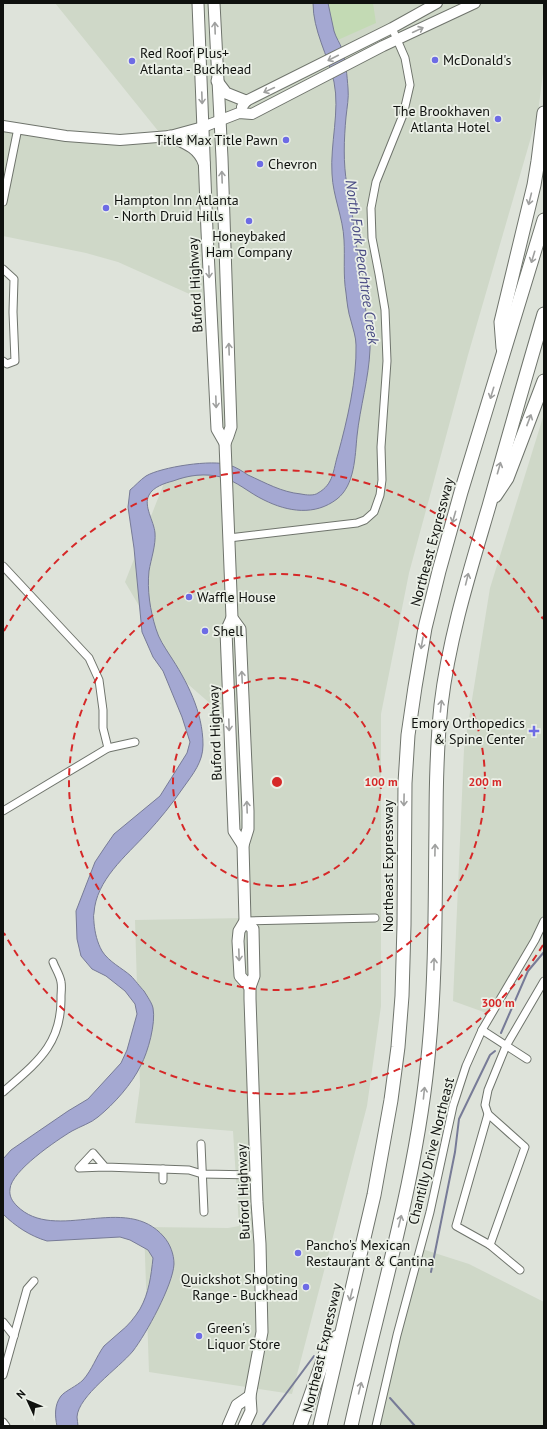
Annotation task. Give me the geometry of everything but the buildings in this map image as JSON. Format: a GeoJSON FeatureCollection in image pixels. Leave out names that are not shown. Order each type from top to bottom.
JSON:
{"type":"FeatureCollection","features":[{"type":"Feature","properties":{"kind":"highway"},"geometry":{"type":"LineString","coordinates":[[504,355],[501,322],[534,185],[544,113]]}},
{"type":"Feature","properties":{"kind":"highway","name":"Northeast Expressway"},"geometry":{"type":"LineString","coordinates":[[320,1426],[380,1167],[398,1047],[402,996],[405,783],[408,735],[425,628],[461,492],[544,220]]}},
{"type":"Feature","properties":{"kind":"highway"},"geometry":{"type":"LineString","coordinates":[[351,1426],[403,1212],[423,1102],[434,980],[436,784],[441,705],[451,648],[468,576],[544,314]]}},
{"type":"Feature","properties":{"kind":"highway"},"geometry":{"type":"LineString","coordinates":[[489,506],[507,478],[544,380]]}},
{"type":"Feature","properties":{"kind":"highway"},"geometry":{"type":"LineString","coordinates":[[300,1426],[325,1355],[343,1328]]}},
{"type":"Feature","properties":{"kind":"main road","name":"Buford Highway"},"geometry":{"type":"LineString","coordinates":[[198,3],[209,290],[217,429],[225,442]]}},
{"type":"Feature","properties":{"kind":"main road","name":"Buford Highway"},"geometry":{"type":"LineString","coordinates":[[214,3],[220,122],[231,427],[225,442],[232,618],[226,631],[234,831],[243,845],[245,921],[239,931],[238,941],[240,976],[250,987],[262,1332],[250,1396],[251,1410],[246,1422]]}},
{"type":"Feature","properties":{"kind":"main road"},"geometry":{"type":"LineString","coordinates":[[240,113],[246,101],[392,28],[437,3]]}},
{"type":"Feature","properties":{"kind":"main road"},"geometry":{"type":"LineString","coordinates":[[3,126],[66,136],[120,140],[170,136],[220,122],[240,113],[252,114],[365,55],[475,3]]}},
{"type":"Feature","properties":{"kind":"main road"},"geometry":{"type":"LineString","coordinates":[[217,81],[226,93],[246,101]]}},
{"type":"Feature","properties":{"kind":"main road"},"geometry":{"type":"LineString","coordinates":[[170,136],[195,148],[202,156],[205,163]]}},
{"type":"Feature","properties":{"kind":"main road"},"geometry":{"type":"LineString","coordinates":[[228,1426],[237,1405],[250,1396]]}},
{"type":"Feature","properties":{"kind":"street"},"geometry":{"type":"LineString","coordinates":[[229,538],[358,523],[365,520],[374,512],[378,501],[382,480],[381,446],[387,361],[385,310],[372,238],[371,208],[376,182],[403,115],[410,85],[405,58],[392,28]]}},
{"type":"Feature","properties":{"kind":"street"},"geometry":{"type":"LineString","coordinates":[[3,202],[18,128]]}},
{"type":"Feature","properties":{"kind":"street"},"geometry":{"type":"LineString","coordinates":[[3,269],[14,279],[13,312],[15,361],[7,364],[3,361]]}},
{"type":"Feature","properties":{"kind":"street"},"geometry":{"type":"LineString","coordinates":[[3,566],[89,658],[99,680],[103,710],[103,728],[108,748]]}},
{"type":"Feature","properties":{"kind":"street"},"geometry":{"type":"LineString","coordinates":[[3,811],[108,748],[135,742]]}},
{"type":"Feature","properties":{"kind":"street"},"geometry":{"type":"LineString","coordinates":[[245,921],[375,918]]}},
{"type":"Feature","properties":{"kind":"street","name":"Chantilly Drive Northeast"},"geometry":{"type":"LineString","coordinates":[[376,1426],[397,1335],[430,1212],[453,1106],[466,1066],[482,1030],[536,940],[544,921]]}},
{"type":"Feature","properties":{"kind":"street"},"geometry":{"type":"LineString","coordinates":[[3,1092],[38,1060],[48,1048],[57,1031],[61,1012],[61,981],[53,962]]}},
{"type":"Feature","properties":{"kind":"street"},"geometry":{"type":"LineString","coordinates":[[490,1245],[525,1147],[488,1114],[485,1105],[488,1090],[506,1046],[544,981]]}},
{"type":"Feature","properties":{"kind":"street"},"geometry":{"type":"LineString","coordinates":[[482,1030],[527,1059]]}},
{"type":"Feature","properties":{"kind":"street"},"geometry":{"type":"LineString","coordinates":[[488,1114],[456,1226],[490,1245],[520,1270]]}},
{"type":"Feature","properties":{"kind":"street"},"geometry":{"type":"LineString","coordinates":[[201,1144],[204,1212]]}},
{"type":"Feature","properties":{"kind":"street"},"geometry":{"type":"LineString","coordinates":[[105,1167],[189,1170],[202,1174],[257,1175]]}},
{"type":"Feature","properties":{"kind":"street"},"geometry":{"type":"LineString","coordinates":[[163,1169],[163,1180]]}},
{"type":"Feature","properties":{"kind":"street"},"geometry":{"type":"LineString","coordinates":[[3,1375],[28,1289],[34,1281]]}},
{"type":"Feature","properties":{"kind":"street"},"geometry":{"type":"LineString","coordinates":[[3,1322],[14,1336]]}},
{"type":"Feature","properties":{"kind":"street"},"geometry":{"type":"LineString","coordinates":[[3,1422],[6,1426]]}},
{"type":"Feature","properties":{"kind":"shaded area"},"geometry":{"type":"Polygon","coordinates":[[[55,3],[544,3],[544,65],[538,113],[468,355],[409,573],[381,714],[381,1006],[367,1106],[292,1394],[149,1372],[144,1227],[228,1228],[239,1226],[233,1131],[135,1123],[140,1086],[135,920],[245,918],[236,726],[182,679],[125,582],[170,468],[225,472],[214,305],[118,262],[86,253],[3,236],[3,128],[122,146],[163,137],[55,3]]]}},
{"type":"Feature","properties":{"kind":"shaded area"},"geometry":{"type":"Polygon","coordinates":[[[544,414],[544,917],[538,937],[492,1015],[453,1001],[464,749],[490,588],[544,414]]]}},
{"type":"Feature","properties":{"kind":"shaded area"},"geometry":{"type":"Polygon","coordinates":[[[419,1248],[469,1264],[544,1302],[544,1426],[378,1426],[389,1386],[419,1248]]]}},
{"type":"Feature","properties":{"kind":"green space"},"geometry":{"type":"Polygon","coordinates":[[[313,3],[373,3],[376,23],[322,47],[313,13],[313,3]]]}},
{"type":"Feature","properties":{"kind":"water"},"geometry":{"type":"Polygon","coordinates":[[[313,3],[328,3],[334,31],[342,49],[347,79],[348,95],[344,151],[345,168],[370,336],[368,371],[358,425],[355,461],[351,478],[343,493],[329,504],[311,510],[292,509],[273,504],[227,479],[209,475],[191,476],[163,484],[153,490],[147,499],[148,509],[155,533],[155,542],[148,578],[152,615],[160,639],[182,675],[193,697],[200,721],[203,745],[203,751],[197,768],[175,800],[152,828],[113,869],[100,890],[96,901],[94,927],[96,937],[102,951],[112,962],[131,976],[151,1002],[154,1014],[149,1045],[144,1059],[133,1079],[110,1106],[89,1123],[65,1135],[26,1165],[12,1182],[10,1194],[17,1206],[33,1216],[51,1221],[70,1221],[111,1217],[130,1219],[148,1224],[164,1237],[170,1246],[174,1264],[164,1296],[145,1333],[133,1351],[91,1391],[84,1400],[77,1417],[78,1426],[57,1426],[56,1407],[61,1396],[83,1380],[104,1346],[126,1327],[140,1309],[148,1291],[153,1258],[148,1250],[130,1240],[120,1237],[47,1241],[23,1230],[3,1214],[3,1159],[11,1150],[88,1099],[121,1063],[127,1050],[137,1014],[135,1004],[125,991],[106,976],[92,969],[81,956],[77,939],[76,911],[95,862],[105,847],[114,834],[160,796],[187,753],[190,742],[182,717],[163,671],[153,657],[142,632],[134,548],[128,507],[130,490],[146,476],[163,470],[200,463],[221,463],[239,469],[248,475],[280,489],[308,495],[316,494],[327,485],[332,476],[351,400],[355,372],[356,342],[347,303],[343,232],[334,191],[332,174],[336,93],[331,72],[315,23],[313,3]]]}},
{"type":"Feature","properties":{"kind":"waterway"},"geometry":{"type":"LineString","coordinates":[[501,1033],[528,971],[544,952]]}},
{"type":"Feature","properties":{"kind":"waterway"},"geometry":{"type":"LineString","coordinates":[[431,1272],[455,1152],[459,1119],[490,1055],[495,1051]]}},
{"type":"Feature","properties":{"kind":"waterway"},"geometry":{"type":"LineString","coordinates":[[262,1426],[314,1356]]}},
{"type":"Feature","properties":{"kind":"waterway"},"geometry":{"type":"LineString","coordinates":[[390,1398],[415,1426]]}},
{"type":"Feature","properties":{"kind":"place","name":"McDonald's"},"geometry":{"type":"Point","coordinates":[435,60]}},
{"type":"Feature","properties":{"kind":"place","name":"Red Roof Plus+ Atlanta - Buckhead"},"geometry":{"type":"Point","coordinates":[132,61]}},
{"type":"Feature","properties":{"kind":"place","name":"The Brookhaven Atlanta Hotel"},"geometry":{"type":"Point","coordinates":[498,119]}},
{"type":"Feature","properties":{"kind":"place","name":"Title Max Title Pawn"},"geometry":{"type":"Point","coordinates":[286,140]}},
{"type":"Feature","properties":{"kind":"place","name":"Chevron"},"geometry":{"type":"Point","coordinates":[260,164]}},
{"type":"Feature","properties":{"kind":"place","name":"Hampton Inn Atlanta - North Druid Hills"},"geometry":{"type":"Point","coordinates":[106,208]}},
{"type":"Feature","properties":{"kind":"place","name":"Honeybaked Ham Company"},"geometry":{"type":"Point","coordinates":[249,221]}},
{"type":"Feature","properties":{"kind":"place","name":"Waffle House"},"geometry":{"type":"Point","coordinates":[189,597]}},
{"type":"Feature","properties":{"kind":"place","name":"Shell"},"geometry":{"type":"Point","coordinates":[205,631]}},
{"type":"Feature","properties":{"kind":"place","name":"Emory Orthopedics & Spine Center"},"geometry":{"type":"Point","coordinates":[534,731]}},
{"type":"Feature","properties":{"kind":"place","name":"Pancho's Mexican Restaurant & Cantina"},"geometry":{"type":"Point","coordinates":[298,1253]}},
{"type":"Feature","properties":{"kind":"place","name":"Quickshot Shooting Range - Buckhead"},"geometry":{"type":"Point","coordinates":[306,1287]}},
{"type":"Feature","properties":{"kind":"place","name":"Green's Liquor Store"},"geometry":{"type":"Point","coordinates":[199,1336]}},
{"type":"Feature","properties":{"kind":"water label","name":"North Fork Peachtree Creek"},"geometry":{"type":"Point","coordinates":[362,262]}}]}
